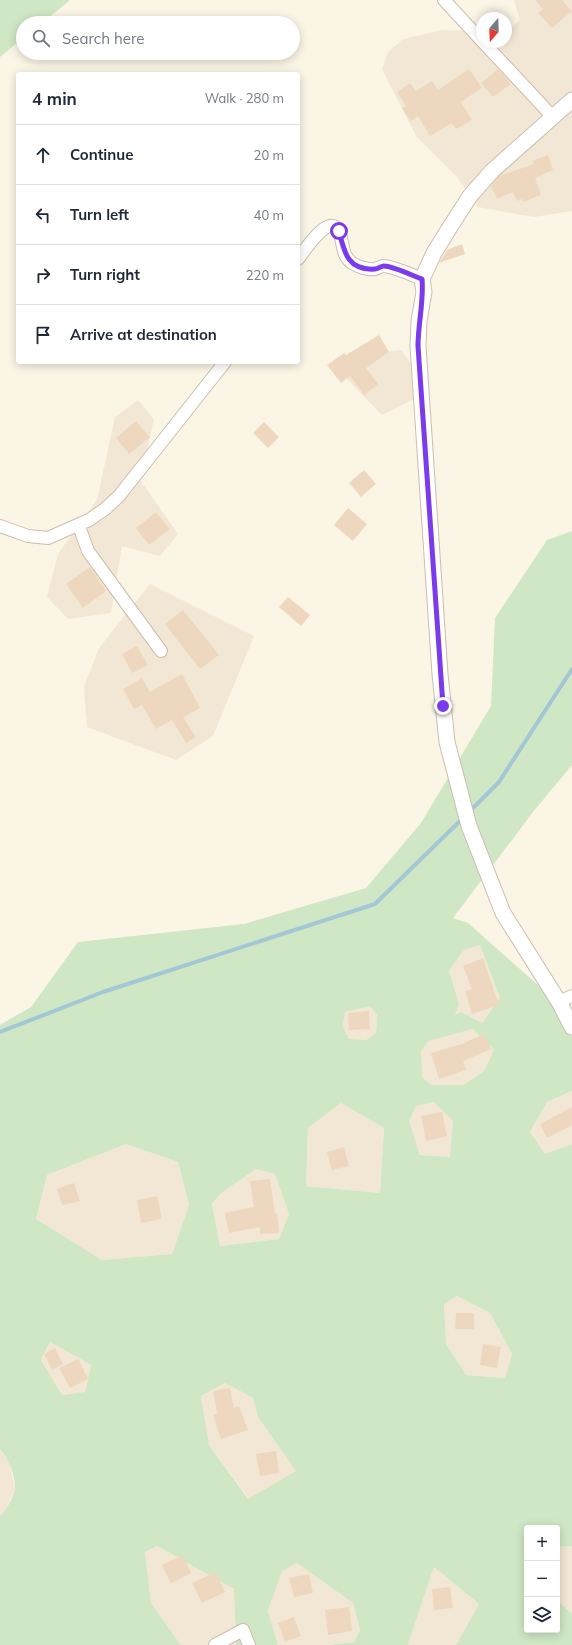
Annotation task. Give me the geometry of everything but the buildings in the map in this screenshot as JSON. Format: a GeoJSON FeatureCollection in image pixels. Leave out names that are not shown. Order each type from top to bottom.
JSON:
{"type":"FeatureCollection","features":[{"type":"Feature","properties":{"kind":"street"},"geometry":{"type":"LineString","coordinates":[[444,0],[476,35]]}},
{"type":"Feature","properties":{"kind":"street"},"geometry":{"type":"LineString","coordinates":[[488,48],[552,116]]}},
{"type":"Feature","properties":{"kind":"street"},"geometry":{"type":"LineString","coordinates":[[572,100],[503,160],[470,196],[434,253],[422,279],[424,292],[418,322],[418,346],[440,666],[447,742],[469,826],[503,913],[566,999],[572,1027]]}},
{"type":"Feature","properties":{"kind":"street"},"geometry":{"type":"LineString","coordinates":[[300,256],[313,238],[321,231],[328,227],[335,227],[339,231],[345,255],[352,262],[363,268],[375,269],[384,266],[422,279]]}},
{"type":"Feature","properties":{"kind":"street"},"geometry":{"type":"LineString","coordinates":[[0,526],[28,536],[48,538],[79,526],[105,509],[119,496],[223,364]]}},
{"type":"Feature","properties":{"kind":"street"},"geometry":{"type":"LineString","coordinates":[[79,526],[88,551],[161,651]]}},
{"type":"Feature","properties":{"kind":"street"},"geometry":{"type":"LineString","coordinates":[[215,1645],[243,1630],[249,1645]]}},
{"type":"Feature","properties":{"kind":"shaded area"},"geometry":{"type":"Polygon","coordinates":[[[514,0],[572,0],[572,211],[534,217],[478,207],[457,177],[416,136],[382,69],[388,52],[403,39],[443,30],[476,32],[476,48],[512,48],[512,27],[520,20],[514,0]]]}},
{"type":"Feature","properties":{"kind":"shaded area"},"geometry":{"type":"Polygon","coordinates":[[[401,350],[421,377],[414,399],[382,415],[346,378],[384,352],[401,350]]]}},
{"type":"Feature","properties":{"kind":"shaded area"},"geometry":{"type":"Polygon","coordinates":[[[138,400],[154,419],[144,463],[138,477],[178,534],[160,556],[122,546],[111,613],[68,619],[47,597],[58,554],[97,500],[115,417],[138,400]]]}},
{"type":"Feature","properties":{"kind":"shaded area"},"geometry":{"type":"Polygon","coordinates":[[[150,584],[254,636],[213,736],[176,760],[87,727],[84,687],[99,648],[150,584]]]}},
{"type":"Feature","properties":{"kind":"shaded area"},"geometry":{"type":"Polygon","coordinates":[[[480,945],[500,998],[482,1024],[461,1012],[455,1015],[449,971],[464,950],[480,945]]]}},
{"type":"Feature","properties":{"kind":"shaded area"},"geometry":{"type":"Polygon","coordinates":[[[370,1006],[377,1015],[376,1033],[366,1040],[349,1039],[343,1026],[345,1012],[370,1006]]]}},
{"type":"Feature","properties":{"kind":"shaded area"},"geometry":{"type":"Polygon","coordinates":[[[473,1029],[494,1050],[484,1071],[463,1085],[431,1085],[421,1077],[421,1051],[427,1041],[473,1029]]]}},
{"type":"Feature","properties":{"kind":"shaded area"},"geometry":{"type":"Polygon","coordinates":[[[572,1091],[572,1144],[545,1154],[530,1132],[547,1102],[572,1091]]]}},
{"type":"Feature","properties":{"kind":"shaded area"},"geometry":{"type":"Polygon","coordinates":[[[434,1102],[454,1121],[451,1157],[420,1155],[408,1121],[416,1106],[434,1102]]]}},
{"type":"Feature","properties":{"kind":"shaded area"},"geometry":{"type":"Polygon","coordinates":[[[341,1103],[384,1128],[380,1193],[306,1186],[308,1128],[341,1103]]]}},
{"type":"Feature","properties":{"kind":"shaded area"},"geometry":{"type":"Polygon","coordinates":[[[126,1144],[178,1162],[189,1205],[172,1254],[102,1260],[36,1219],[47,1175],[126,1144]]]}},
{"type":"Feature","properties":{"kind":"shaded area"},"geometry":{"type":"Polygon","coordinates":[[[256,1169],[275,1174],[289,1214],[279,1239],[220,1246],[212,1204],[220,1194],[256,1169]]]}},
{"type":"Feature","properties":{"kind":"shaded area"},"geometry":{"type":"Polygon","coordinates":[[[457,1296],[490,1313],[512,1354],[505,1378],[466,1375],[446,1344],[444,1304],[457,1296]]]}},
{"type":"Feature","properties":{"kind":"shaded area"},"geometry":{"type":"Polygon","coordinates":[[[50,1342],[91,1365],[85,1392],[62,1395],[41,1360],[50,1342]]]}},
{"type":"Feature","properties":{"kind":"shaded area"},"geometry":{"type":"Polygon","coordinates":[[[225,1383],[253,1398],[258,1417],[297,1471],[249,1499],[209,1445],[201,1396],[225,1383]]]}},
{"type":"Feature","properties":{"kind":"shaded area"},"geometry":{"type":"Polygon","coordinates":[[[0,1450],[9,1461],[15,1488],[5,1512],[0,1516],[0,1450]]]}},
{"type":"Feature","properties":{"kind":"shaded area"},"geometry":{"type":"Polygon","coordinates":[[[157,1546],[234,1589],[236,1645],[181,1645],[151,1603],[145,1552],[157,1546]]]}},
{"type":"Feature","properties":{"kind":"shaded area"},"geometry":{"type":"Polygon","coordinates":[[[572,1546],[572,1614],[560,1603],[560,1547],[572,1546]]]}},
{"type":"Feature","properties":{"kind":"shaded area"},"geometry":{"type":"Polygon","coordinates":[[[297,1563],[353,1603],[360,1630],[354,1642],[326,1645],[278,1645],[268,1611],[282,1570],[297,1563]]]}},
{"type":"Feature","properties":{"kind":"shaded area"},"geometry":{"type":"Polygon","coordinates":[[[434,1567],[479,1604],[456,1645],[408,1645],[434,1567]]]}},
{"type":"Feature","properties":{"kind":"green space"},"geometry":{"type":"Polygon","coordinates":[[[0,0],[70,0],[51,16],[16,16],[16,44],[0,57],[0,0]]]}},
{"type":"Feature","properties":{"kind":"green space"},"geometry":{"type":"Polygon","coordinates":[[[572,531],[572,765],[533,812],[453,918],[468,923],[572,1015],[572,1091],[547,1102],[530,1132],[545,1154],[572,1144],[572,1546],[560,1547],[560,1525],[524,1525],[524,1633],[560,1633],[560,1603],[572,1614],[572,1645],[456,1645],[479,1604],[434,1567],[408,1645],[326,1645],[354,1642],[360,1630],[353,1603],[297,1563],[282,1571],[268,1611],[278,1645],[236,1645],[234,1589],[157,1546],[145,1552],[151,1603],[181,1645],[0,1645],[0,1516],[5,1511],[13,1495],[15,1484],[11,1468],[6,1457],[0,1450],[0,1025],[31,1007],[78,942],[244,924],[366,888],[421,823],[491,706],[495,618],[547,540],[572,531]],[[480,945],[464,950],[449,971],[459,1004],[455,1015],[461,1012],[482,1023],[500,998],[480,945]],[[370,1006],[345,1012],[343,1026],[349,1039],[366,1040],[376,1033],[377,1015],[370,1006]],[[473,1029],[428,1041],[421,1051],[422,1077],[431,1085],[463,1085],[484,1071],[494,1050],[473,1029]],[[434,1102],[416,1106],[409,1121],[420,1155],[450,1157],[453,1121],[434,1102]],[[341,1103],[308,1128],[306,1186],[380,1193],[384,1128],[341,1103]],[[126,1144],[47,1175],[36,1219],[102,1260],[172,1254],[189,1205],[178,1162],[126,1144]],[[256,1169],[220,1194],[212,1204],[220,1246],[279,1239],[289,1214],[275,1174],[256,1169]],[[457,1296],[444,1304],[446,1344],[466,1375],[505,1378],[512,1354],[490,1313],[457,1296]],[[50,1342],[41,1360],[62,1395],[85,1392],[91,1365],[50,1342]],[[225,1383],[201,1396],[209,1445],[248,1499],[296,1471],[258,1417],[253,1398],[225,1383]]]}},
{"type":"Feature","properties":{"kind":"waterway"},"geometry":{"type":"LineString","coordinates":[[469,812],[499,782],[572,669]]}},
{"type":"Feature","properties":{"kind":"waterway"},"geometry":{"type":"LineString","coordinates":[[0,1032],[103,992],[375,904],[463,818]]}},
{"type":"Feature","properties":{"kind":"route"},"geometry":{"type":"LineString","coordinates":[[339,231],[345,255],[352,262],[363,268],[375,269],[384,266],[422,279],[424,292],[418,322],[418,346],[443,706]]}}]}
